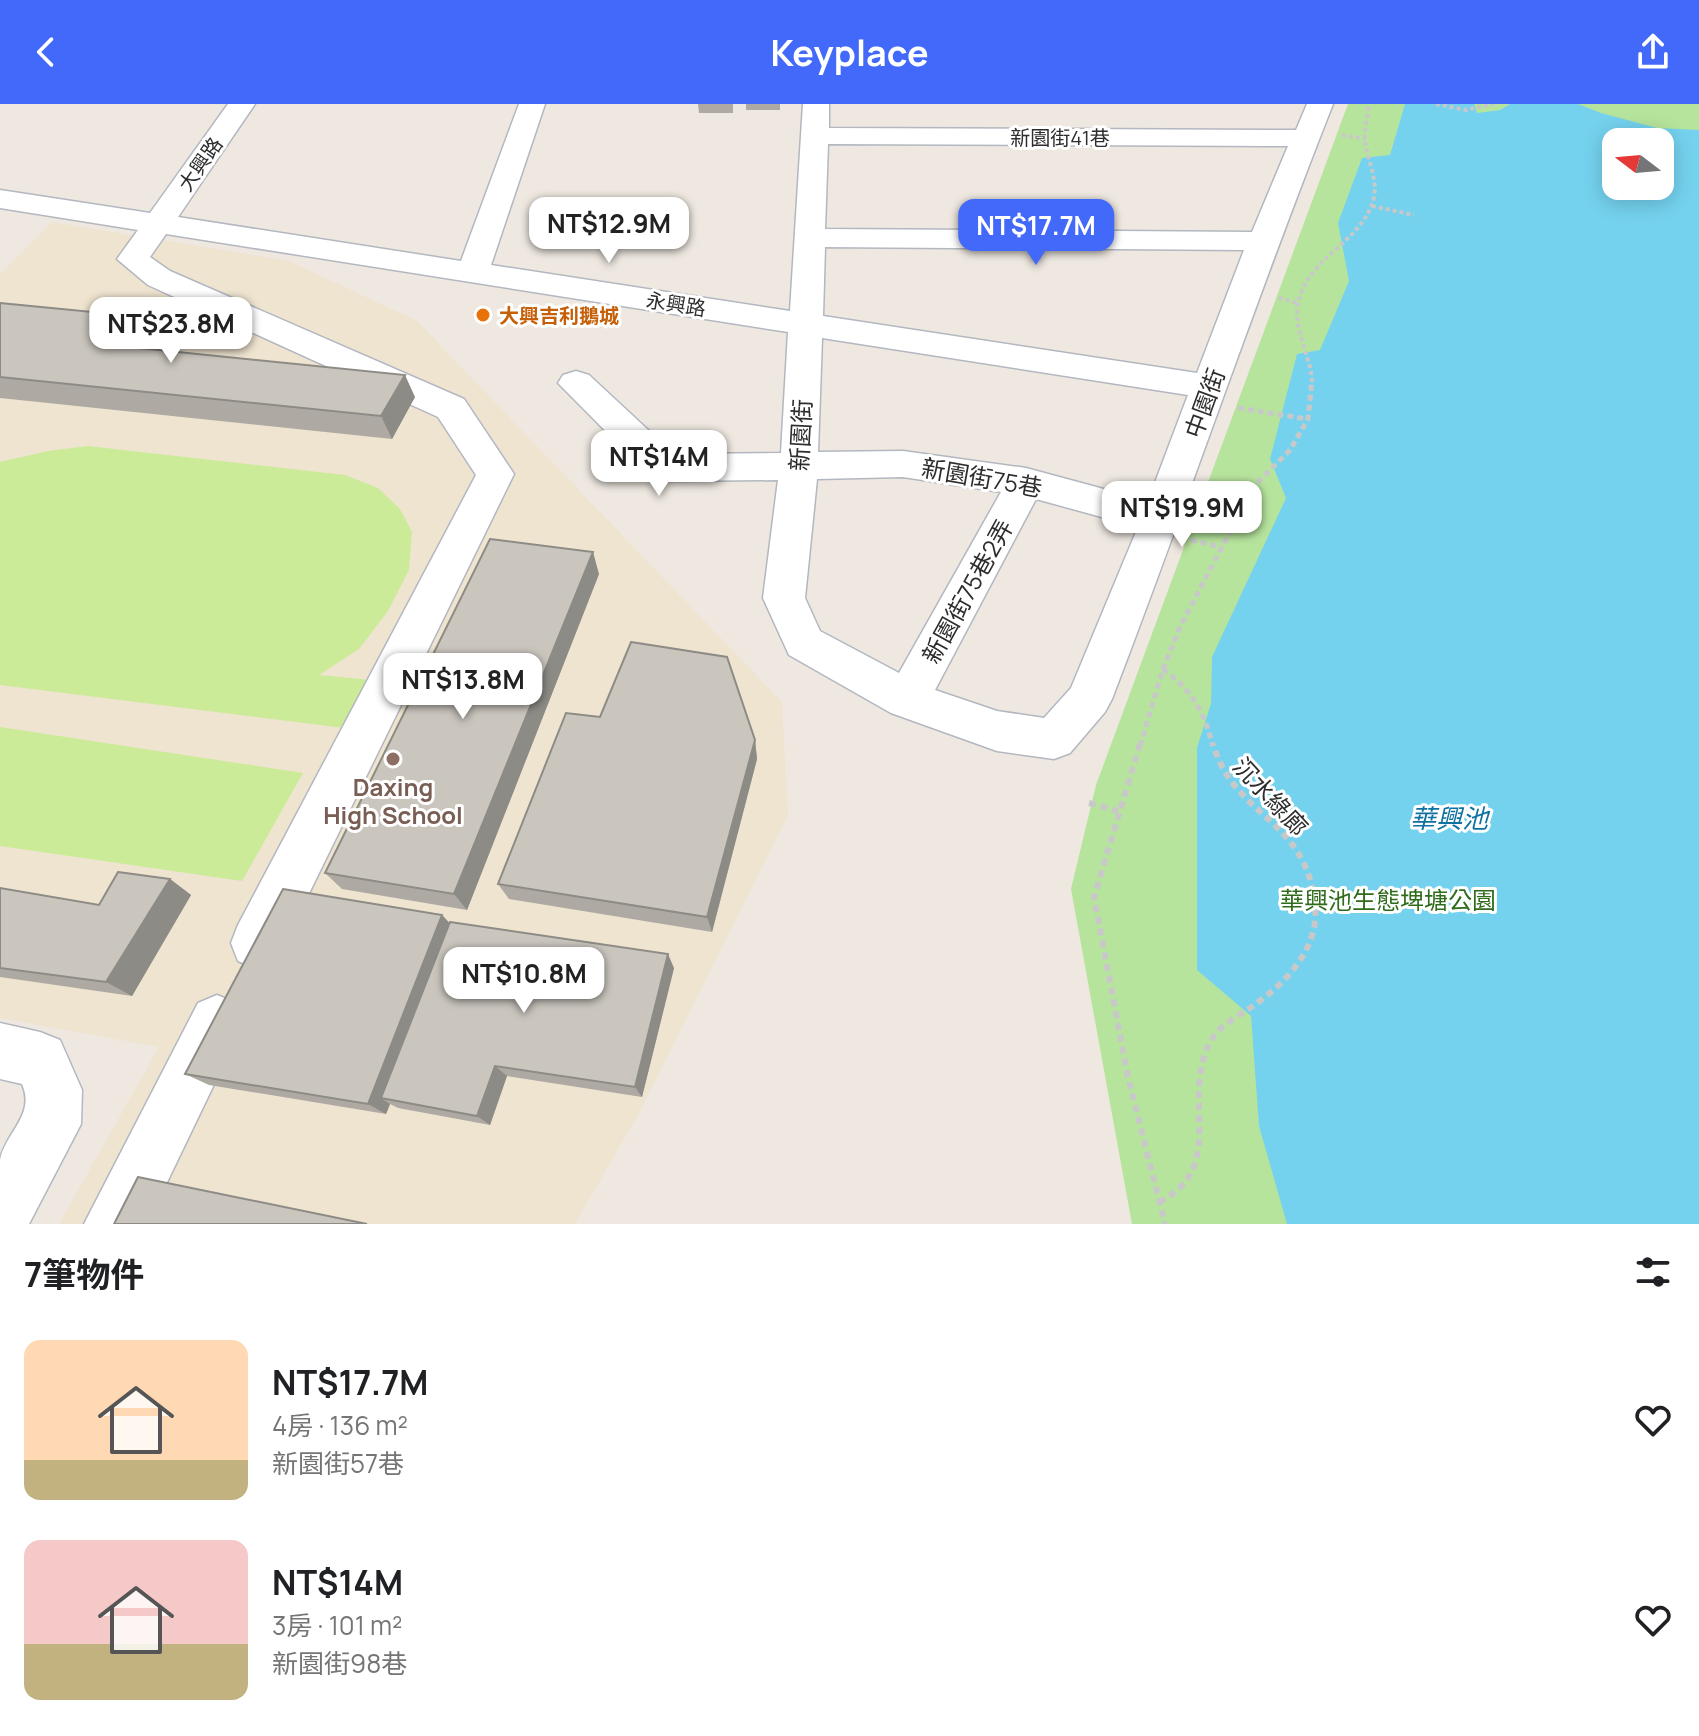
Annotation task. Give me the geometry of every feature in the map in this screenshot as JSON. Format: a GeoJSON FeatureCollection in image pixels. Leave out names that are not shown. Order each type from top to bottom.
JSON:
{"type":"FeatureCollection","features":[{"type":"Feature","properties":{"kind":"street","name":"大興路"},"geometry":{"type":"LineString","coordinates":[[115,1224],[495,474],[451,408],[159,278],[133,259],[242,104]]}},
{"type":"Feature","properties":{"kind":"street"},"geometry":{"type":"LineString","coordinates":[[473,272],[532,104]]}},
{"type":"Feature","properties":{"kind":"street","name":"新園街41巷"},"geometry":{"type":"LineString","coordinates":[[816,120],[1320,125]]}},
{"type":"Feature","properties":{"kind":"street","name":"新園街"},"geometry":{"type":"LineString","coordinates":[[816,120],[799,465],[784,598],[804,643],[907,700]]}},
{"type":"Feature","properties":{"kind":"street","name":"中園街"},"geometry":{"type":"LineString","coordinates":[[907,700],[997,731],[1054,739],[1089,699],[1173,529],[1222,397],[1263,241],[1320,125]]}},
{"type":"Feature","properties":{"kind":"street","name":"永興路"},"geometry":{"type":"LineString","coordinates":[[0,199],[806,325],[1222,397]]}},
{"type":"Feature","properties":{"kind":"street"},"geometry":{"type":"LineString","coordinates":[[810,238],[1263,241]]}},
{"type":"Feature","properties":{"kind":"street","name":"新園街75巷"},"geometry":{"type":"LineString","coordinates":[[576,383],[665,468],[903,464],[1026,482],[1173,529]]}},
{"type":"Feature","properties":{"kind":"street","name":"新園街75巷2弄"},"geometry":{"type":"LineString","coordinates":[[907,700],[1026,482]]}},
{"type":"Feature","properties":{"kind":"street"},"geometry":{"type":"LineString","coordinates":[[0,1051],[40,1060],[54,1090],[52,1124],[0,1217]]}},
{"type":"Feature","properties":{"kind":"path"},"geometry":{"type":"LineString","coordinates":[[1165,1224],[1128,1077],[1094,897],[1163,669],[1180,627],[1254,486],[1290,450],[1308,419],[1313,395],[1312,370],[1299,327],[1298,303],[1315,267],[1339,249],[1364,223],[1372,206],[1376,186],[1365,139],[1369,104]]}},
{"type":"Feature","properties":{"kind":"path"},"geometry":{"type":"LineString","coordinates":[[1436,104],[1466,110],[1494,104]]}},
{"type":"Feature","properties":{"kind":"path"},"geometry":{"type":"LineString","coordinates":[[1320,125],[1365,139]]}},
{"type":"Feature","properties":{"kind":"path"},"geometry":{"type":"LineString","coordinates":[[1372,206],[1414,215]]}},
{"type":"Feature","properties":{"kind":"path"},"geometry":{"type":"LineString","coordinates":[[1275,296],[1298,303]]}},
{"type":"Feature","properties":{"kind":"path"},"geometry":{"type":"LineString","coordinates":[[1222,397],[1308,419]]}},
{"type":"Feature","properties":{"kind":"path"},"geometry":{"type":"LineString","coordinates":[[1173,529],[1221,547]]}},
{"type":"Feature","properties":{"kind":"path","name":"沉水綠廊"},"geometry":{"type":"LineString","coordinates":[[1159,1202],[1170,1199],[1191,1178],[1199,1153],[1201,1065],[1213,1036],[1262,1000],[1298,967],[1315,930],[1316,902],[1303,857],[1281,827],[1234,788],[1217,765],[1205,717],[1186,685],[1163,669]]}},
{"type":"Feature","properties":{"kind":"path"},"geometry":{"type":"LineString","coordinates":[[1089,803],[1118,811]]}},
{"type":"Feature","properties":{"kind":"shaded area","name":"Daxing High School"},"geometry":{"type":"Polygon","coordinates":[[[52,222],[289,261],[417,321],[782,702],[788,815],[640,1111],[575,1224],[59,1224],[159,1047],[0,1018],[0,274],[52,222]]]}},
{"type":"Feature","properties":{"kind":"green space","name":"華興池"},"geometry":{"type":"Polygon","coordinates":[[[1348,104],[1699,104],[1699,1224],[1132,1224],[1071,889],[1096,785],[1348,104]]]}},
{"type":"Feature","properties":{"kind":"green space"},"geometry":{"type":"Polygon","coordinates":[[[88,446],[345,475],[378,488],[400,509],[412,532],[409,570],[388,611],[359,649],[319,675],[372,680],[344,728],[0,685],[0,462],[88,446]]]}},
{"type":"Feature","properties":{"kind":"green space"},"geometry":{"type":"Polygon","coordinates":[[[0,727],[303,773],[242,881],[0,846],[0,727]]]}},
{"type":"Feature","properties":{"kind":"water","name":"華興池"},"geometry":{"type":"Polygon","coordinates":[[[1405,104],[1474,104],[1477,113],[1500,110],[1510,104],[1578,104],[1657,128],[1602,128],[1602,200],[1674,200],[1674,129],[1699,130],[1699,1224],[1287,1224],[1259,1126],[1251,1016],[1197,970],[1197,748],[1211,703],[1212,657],[1286,498],[1270,459],[1297,354],[1320,350],[1349,281],[1338,223],[1362,158],[1390,155],[1405,104]]]}},
{"type":"Feature","properties":{"kind":"building"},"geometry":{"type":"Polygon","coordinates":[[[0,303],[144,317],[119,346],[405,375],[381,416],[0,377],[0,303]]]}},
{"type":"Feature","properties":{"kind":"building"},"geometry":{"type":"Polygon","coordinates":[[[490,539],[593,552],[454,894],[325,873],[490,539]]]}},
{"type":"Feature","properties":{"kind":"building"},"geometry":{"type":"Polygon","coordinates":[[[631,642],[727,657],[755,740],[707,917],[498,884],[566,713],[600,717],[631,642]]]}},
{"type":"Feature","properties":{"kind":"building"},"geometry":{"type":"Polygon","coordinates":[[[118,872],[170,879],[106,982],[0,968],[0,888],[99,905],[118,872]]]}},
{"type":"Feature","properties":{"kind":"building"},"geometry":{"type":"Polygon","coordinates":[[[283,889],[442,915],[368,1104],[185,1074],[283,889]]]}},
{"type":"Feature","properties":{"kind":"building"},"geometry":{"type":"Polygon","coordinates":[[[450,922],[668,954],[635,1087],[495,1066],[477,1116],[381,1098],[450,922]]]}},
{"type":"Feature","properties":{"kind":"building"},"geometry":{"type":"Polygon","coordinates":[[[138,1177],[367,1224],[114,1224],[138,1177]]]}},
{"type":"Feature","properties":{"kind":"place","name":"大興吉利鵝城"},"geometry":{"type":"Point","coordinates":[483,315]}},
{"type":"Feature","properties":{"kind":"place","name":"Daxing High School"},"geometry":{"type":"Point","coordinates":[393,759]}},
{"type":"Feature","properties":{"kind":"park label","name":"華興池生態埤塘公園"},"geometry":{"type":"Point","coordinates":[1388,899]}}]}
